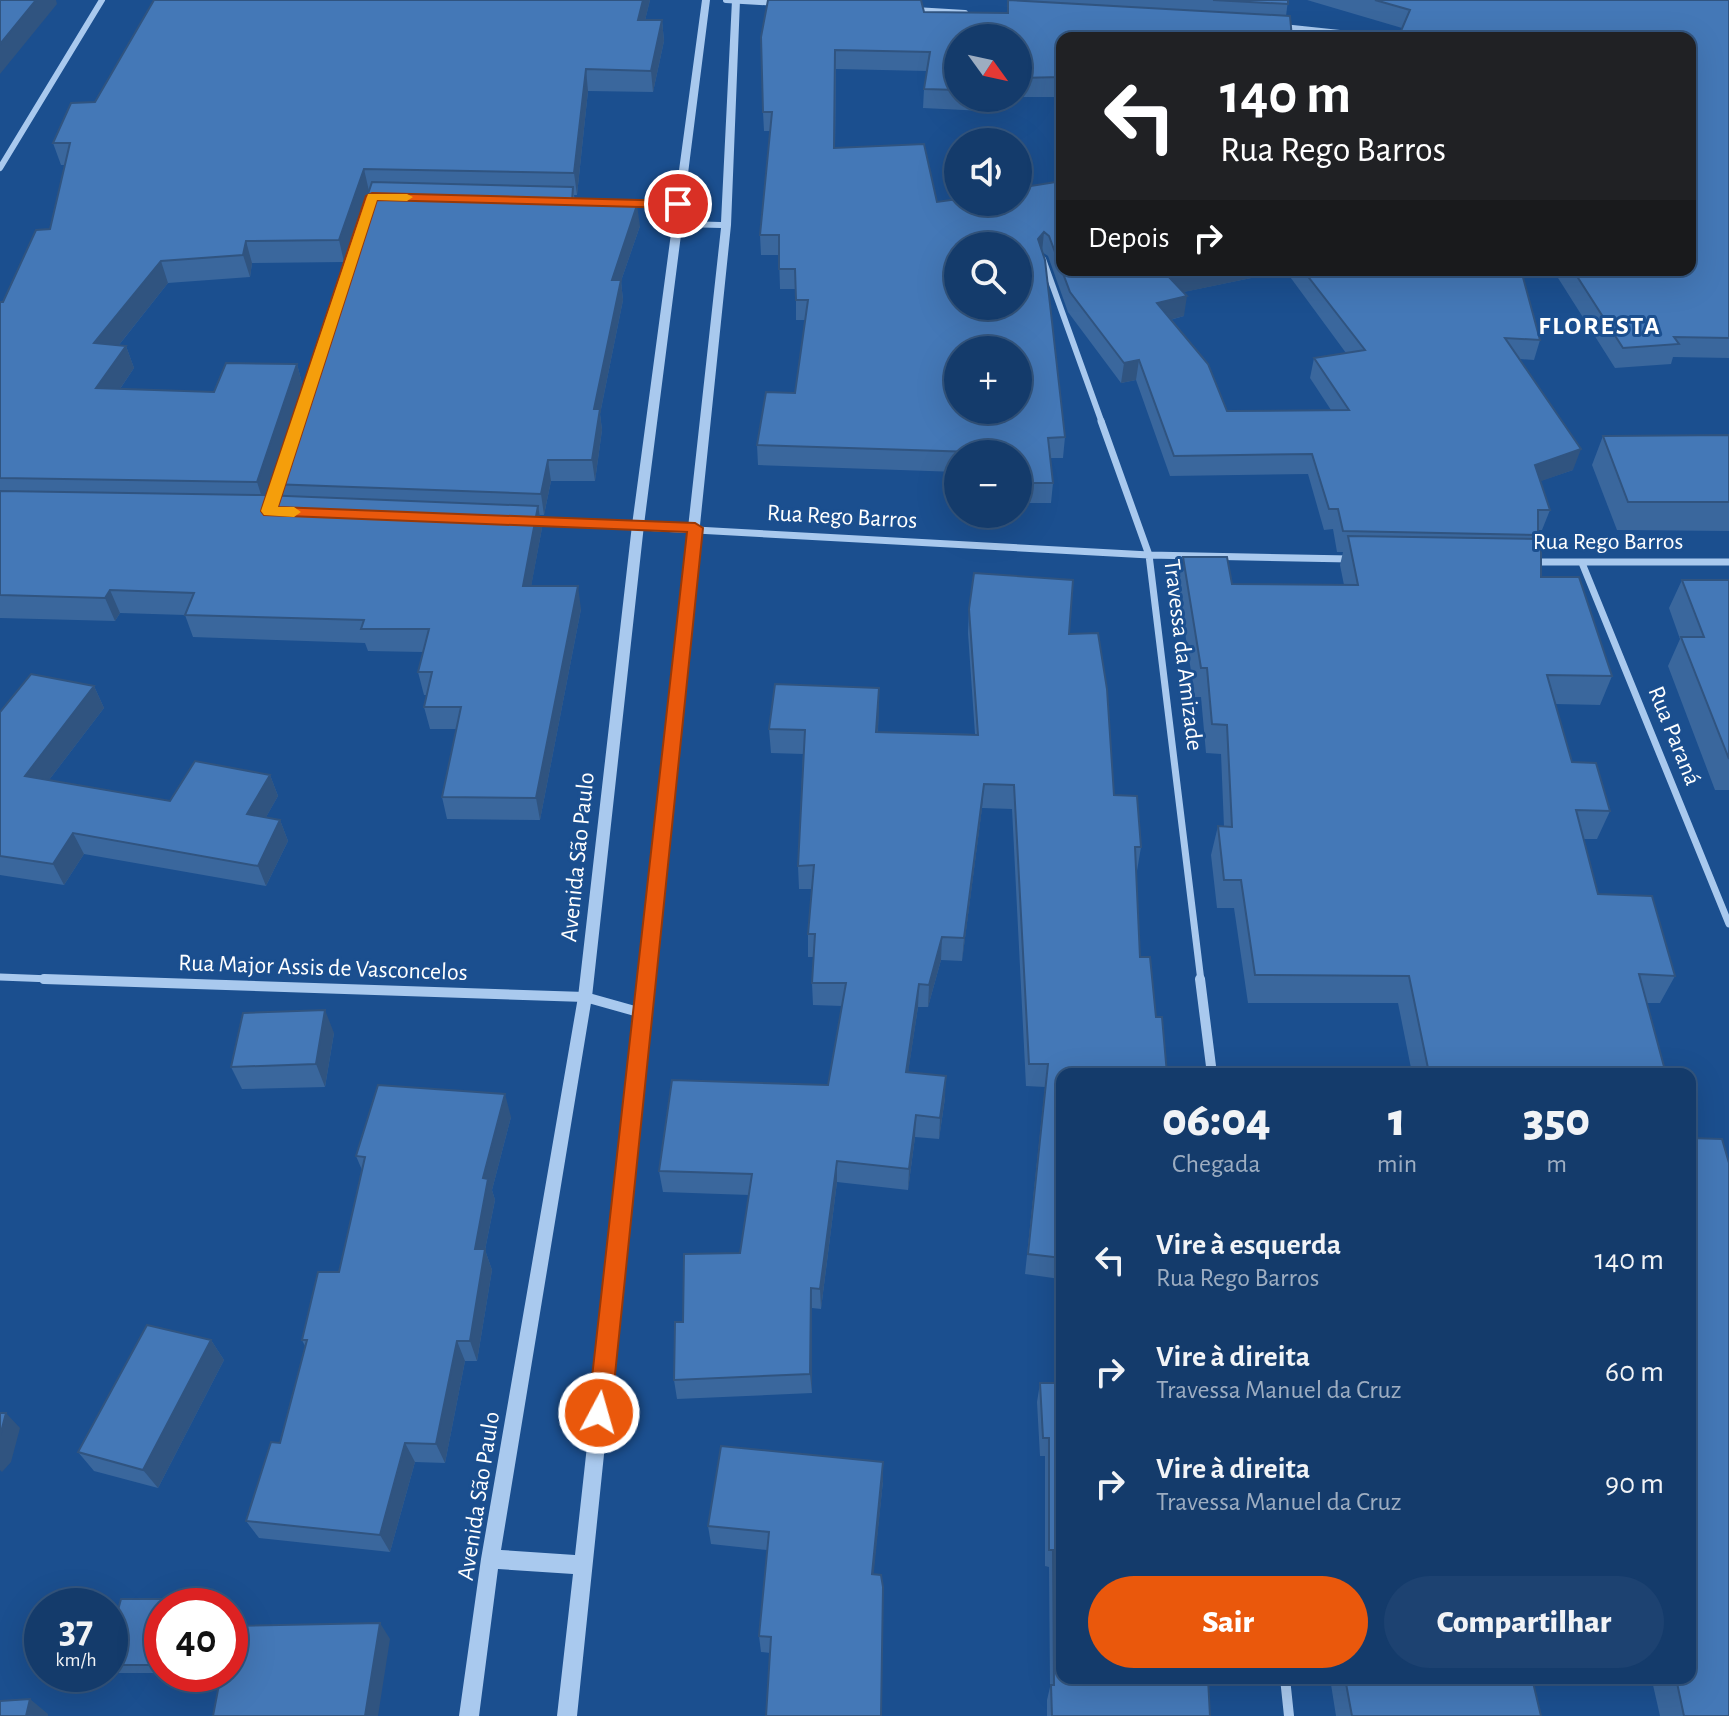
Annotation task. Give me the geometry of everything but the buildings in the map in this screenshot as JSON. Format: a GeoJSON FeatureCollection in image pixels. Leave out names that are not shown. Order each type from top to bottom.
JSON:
{"type":"FeatureCollection","features":[{"type":"Feature","properties":{"kind":"street"},"geometry":{"type":"LineString","coordinates":[[0,168],[102,0]]}},
{"type":"Feature","properties":{"kind":"street","name":"Avenida São Paulo"},"geometry":{"type":"LineString","coordinates":[[469,1716],[490,1559],[585,997],[638,525],[706,0]]}},
{"type":"Feature","properties":{"kind":"street"},"geometry":{"type":"LineString","coordinates":[[726,0],[783,3]]}},
{"type":"Feature","properties":{"kind":"street"},"geometry":{"type":"LineString","coordinates":[[567,1716],[726,225],[736,0]]}},
{"type":"Feature","properties":{"kind":"street"},"geometry":{"type":"LineString","coordinates":[[908,10],[979,13]]}},
{"type":"Feature","properties":{"kind":"street"},"geometry":{"type":"LineString","coordinates":[[1269,26],[1328,32]]}},
{"type":"Feature","properties":{"kind":"street"},"geometry":{"type":"LineString","coordinates":[[556,201],[678,204]]}},
{"type":"Feature","properties":{"kind":"street"},"geometry":{"type":"LineString","coordinates":[[675,224],[726,225]]}},
{"type":"Feature","properties":{"kind":"street"},"geometry":{"type":"LineString","coordinates":[[323,346],[362,226]]}},
{"type":"Feature","properties":{"kind":"street","name":"Travessa da Amizade"},"geometry":{"type":"LineString","coordinates":[[1042,258],[1149,555],[1211,1068]]}},
{"type":"Feature","properties":{"kind":"street","name":"Rua Rego Barros"},"geometry":{"type":"LineString","coordinates":[[530,521],[1149,555],[1365,559]]}},
{"type":"Feature","properties":{"kind":"street","name":"Rua Rego Barros"},"geometry":{"type":"LineString","coordinates":[[1520,562],[1729,562]]}},
{"type":"Feature","properties":{"kind":"street","name":"Rua Paraná"},"geometry":{"type":"LineString","coordinates":[[1582,563],[1729,924]]}},
{"type":"Feature","properties":{"kind":"street","name":"Rua Major Assis de Vasconcelos"},"geometry":{"type":"LineString","coordinates":[[0,977],[585,997],[642,1013]]}},
{"type":"Feature","properties":{"kind":"street"},"geometry":{"type":"LineString","coordinates":[[490,1559],[584,1565]]}},
{"type":"Feature","properties":{"kind":"street"},"geometry":{"type":"LineString","coordinates":[[1286,1684],[1289,1716]]}},
{"type":"Feature","properties":{"kind":"slow traffic"},"geometry":{"type":"LineString","coordinates":[[294,512],[269,511],[372,196],[407,197]]}},
{"type":"Feature","properties":{"kind":"district","name":"FLORESTA"},"geometry":{"type":"Point","coordinates":[1600,326]}},
{"type":"Feature","properties":{"kind":"route"},"geometry":{"type":"LineString","coordinates":[[599,1413],[695,528],[269,511],[372,196],[678,204]]}}]}
